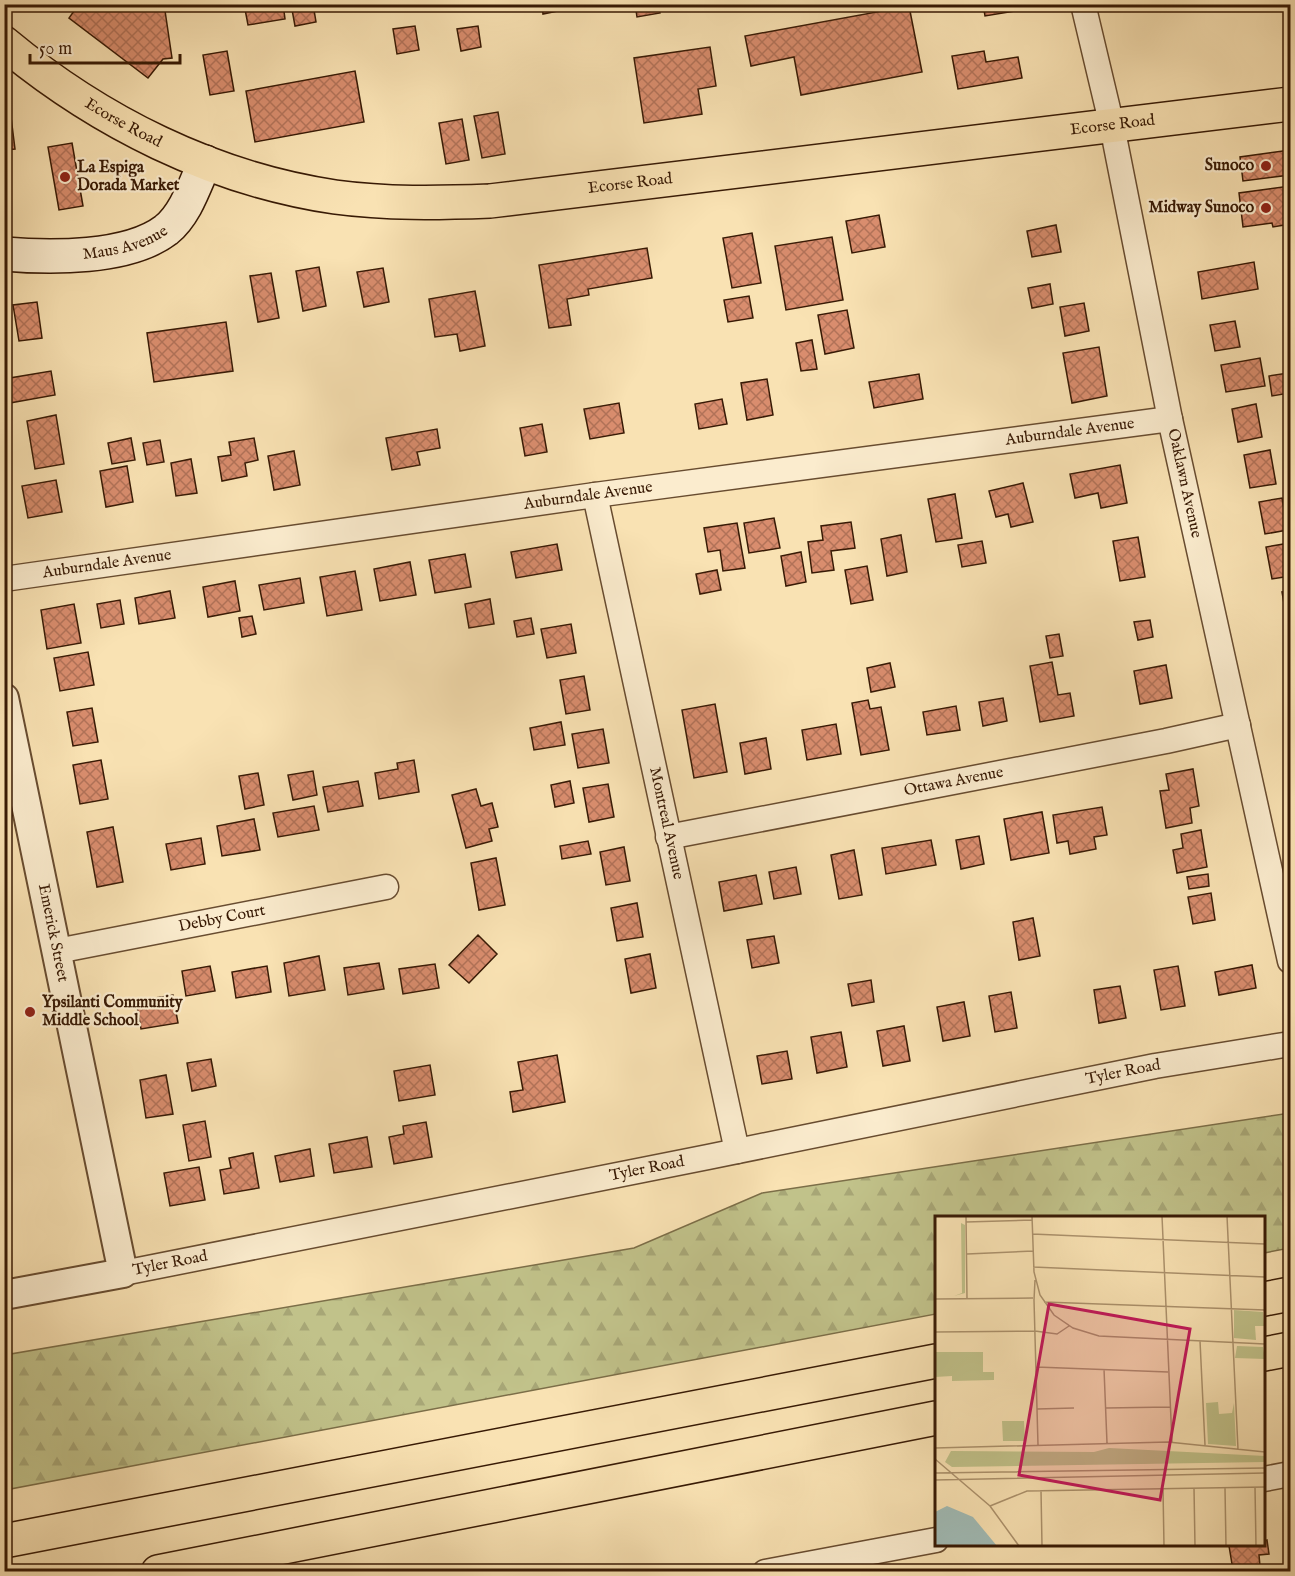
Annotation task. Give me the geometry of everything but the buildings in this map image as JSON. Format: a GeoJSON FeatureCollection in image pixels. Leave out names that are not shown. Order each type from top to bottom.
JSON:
{"type":"FeatureCollection","features":[{"type":"Feature","properties":{"kind":"main road","name":"Ecorse Road"},"geometry":{"type":"LineString","coordinates":[[4,43],[85,104],[154,141],[205,162],[268,183],[329,196],[395,203],[490,201],[1290,104]]}},
{"type":"Feature","properties":{"kind":"main road","name":"Maus Avenue"},"geometry":{"type":"LineString","coordinates":[[4,254],[34,257],[116,252],[140,244],[167,229],[179,214],[205,162]]}},
{"type":"Feature","properties":{"kind":"main road"},"geometry":{"type":"LineString","coordinates":[[1265,1299],[1290,1294]]}},
{"type":"Feature","properties":{"kind":"main road"},"geometry":{"type":"LineString","coordinates":[[1265,1354],[1290,1349]]}},
{"type":"Feature","properties":{"kind":"main road"},"geometry":{"type":"LineString","coordinates":[[4,1541],[935,1361]]}},
{"type":"Feature","properties":{"kind":"main road"},"geometry":{"type":"LineString","coordinates":[[158,1572],[935,1418]]}},
{"type":"Feature","properties":{"kind":"street","name":"Oaklawn Avenue"},"geometry":{"type":"LineString","coordinates":[[1083,4],[1112,126],[1170,419],[1290,961]]}},
{"type":"Feature","properties":{"kind":"street","name":"Auburndale Avenue"},"geometry":{"type":"LineString","coordinates":[[4,579],[595,495],[1170,419]]}},
{"type":"Feature","properties":{"kind":"street","name":"Montreal Avenue"},"geometry":{"type":"LineString","coordinates":[[595,495],[737,1151]]}},
{"type":"Feature","properties":{"kind":"street","name":"Emerick Street"},"geometry":{"type":"LineString","coordinates":[[4,698],[123,1273]]}},
{"type":"Feature","properties":{"kind":"street","name":"Ottawa Avenue"},"geometry":{"type":"LineString","coordinates":[[668,837],[1238,725]]}},
{"type":"Feature","properties":{"kind":"street","name":"Debby Court"},"geometry":{"type":"LineString","coordinates":[[57,951],[386,887]]}},
{"type":"Feature","properties":{"kind":"street","name":"Tyler Road"},"geometry":{"type":"LineString","coordinates":[[4,1295],[737,1151],[1143,1068],[1290,1044]]}},
{"type":"Feature","properties":{"kind":"street"},"geometry":{"type":"LineString","coordinates":[[1265,1479],[1290,1474]]}},
{"type":"Feature","properties":{"kind":"street"},"geometry":{"type":"LineString","coordinates":[[765,1572],[935,1540]]}},
{"type":"Feature","properties":{"kind":"green space"},"geometry":{"type":"Polygon","coordinates":[[[1290,1113],[1290,1248],[1265,1253],[1265,1216],[935,1216],[935,1314],[5,1490],[5,1355],[634,1248],[762,1193],[1290,1113]]]}},
{"type":"Feature","properties":{"kind":"place","name":"Sunoco"},"geometry":{"type":"Point","coordinates":[1266,166]}},
{"type":"Feature","properties":{"kind":"place","name":"La Espiga Dorada Market"},"geometry":{"type":"Point","coordinates":[65,177]}},
{"type":"Feature","properties":{"kind":"place","name":"Midway Sunoco"},"geometry":{"type":"Point","coordinates":[1266,208]}},
{"type":"Feature","properties":{"kind":"place","name":"Ypsilanti Community Middle School"},"geometry":{"type":"Point","coordinates":[30,1012]}}]}
